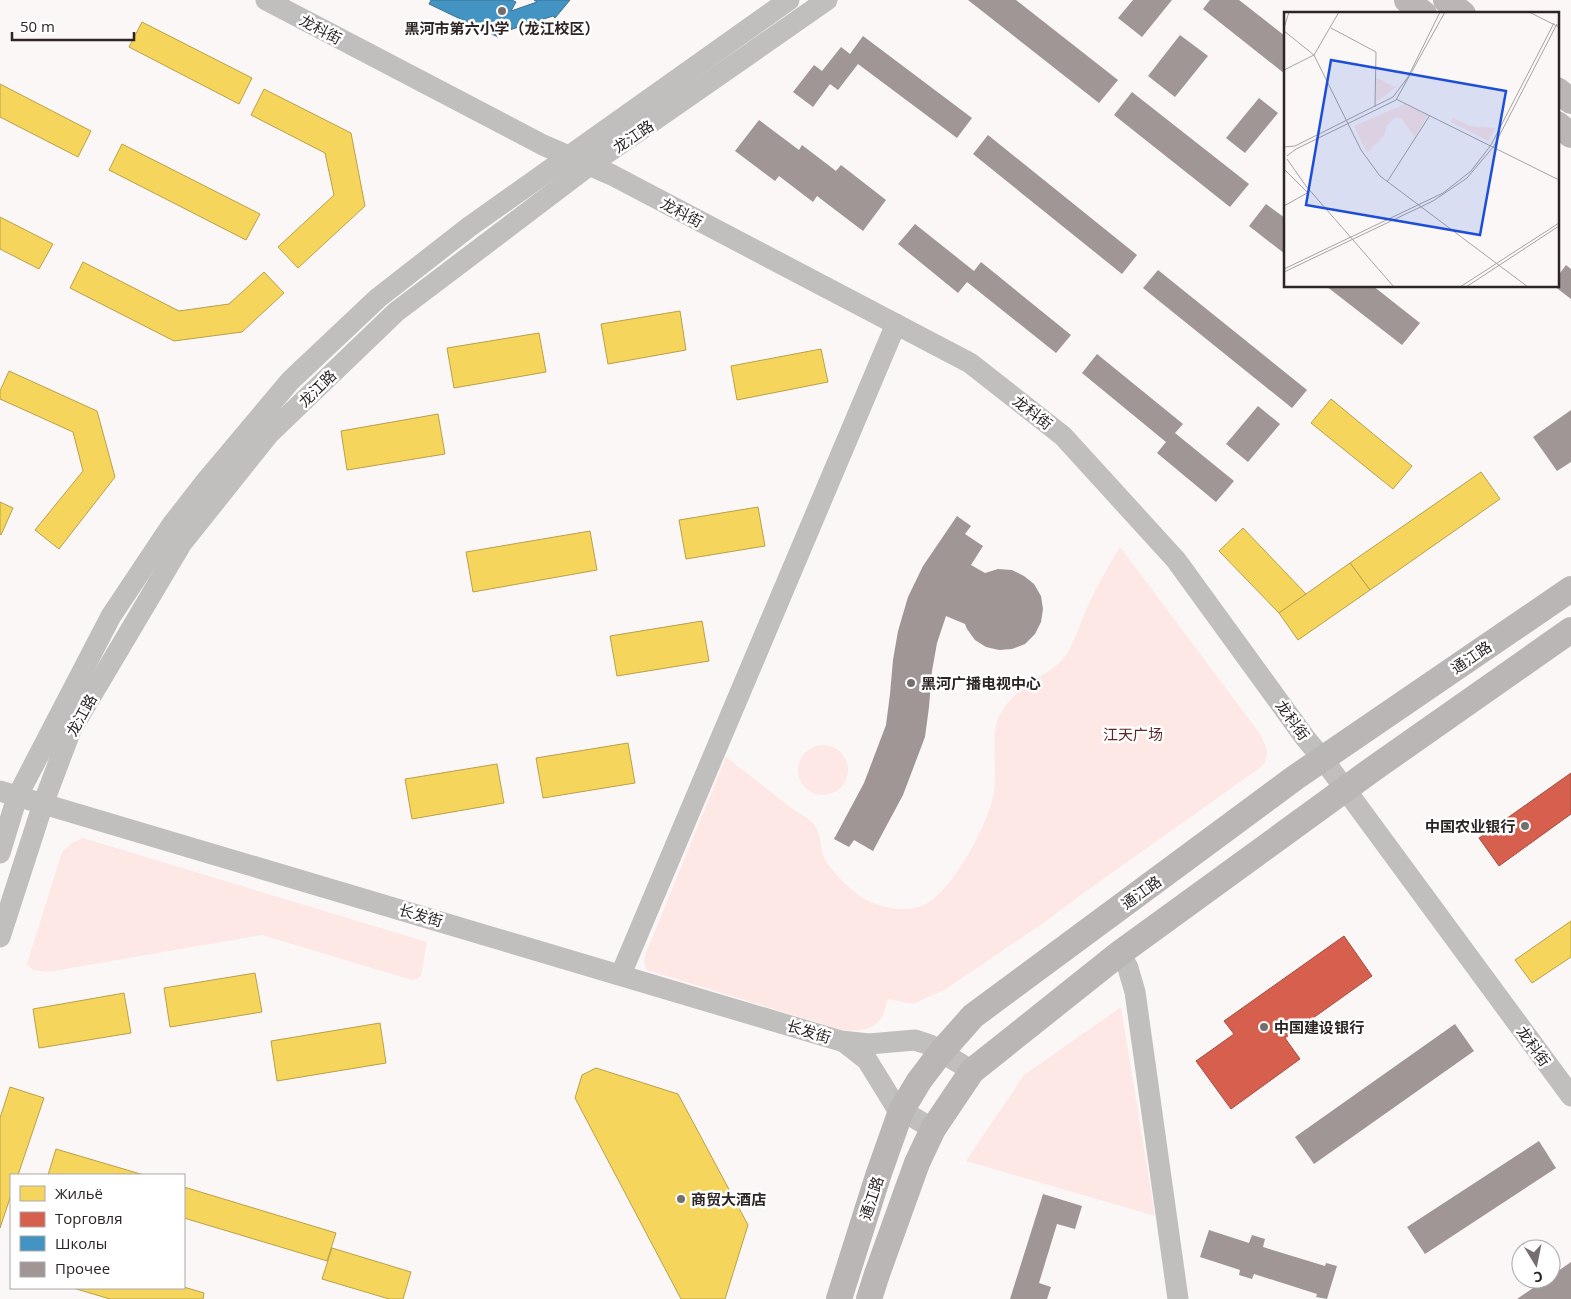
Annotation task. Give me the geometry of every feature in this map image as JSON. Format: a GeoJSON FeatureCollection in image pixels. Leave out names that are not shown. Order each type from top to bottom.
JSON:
{"type":"FeatureCollection","features":[{"type":"Feature","properties":{"kind":"main road"},"geometry":{"type":"LineString","coordinates":[[1407,0],[1422,12]]}},
{"type":"Feature","properties":{"kind":"main road"},"geometry":{"type":"LineString","coordinates":[[1446,0],[1461,12]]}},
{"type":"Feature","properties":{"kind":"main road"},"geometry":{"type":"LineString","coordinates":[[1558,91],[1571,101]]}},
{"type":"Feature","properties":{"kind":"main road"},"geometry":{"type":"LineString","coordinates":[[1558,125],[1571,135]]}},
{"type":"Feature","properties":{"kind":"main road","name":"通江路"},"geometry":{"type":"LineString","coordinates":[[838,1299],[901,1111],[919,1081],[941,1052],[973,1016],[1296,777],[1571,589]]}},
{"type":"Feature","properties":{"kind":"main road","name":"通江路"},"geometry":{"type":"LineString","coordinates":[[869,1299],[917,1163],[933,1129],[972,1071],[1120,953],[1345,789],[1571,630]]}},
{"type":"Feature","properties":{"kind":"street","name":"龙科街"},"geometry":{"type":"LineString","coordinates":[[266,0],[543,145],[612,175],[970,363],[1063,436],[1176,560],[1306,739],[1323,759],[1571,1096]]}},
{"type":"Feature","properties":{"kind":"street","name":"龙江路"},"geometry":{"type":"LineString","coordinates":[[0,853],[9,794],[111,616],[171,526],[290,380],[378,298],[469,228],[788,0]]}},
{"type":"Feature","properties":{"kind":"street","name":"龙江路"},"geometry":{"type":"LineString","coordinates":[[0,937],[43,804],[70,730],[182,543],[269,434],[396,312],[590,165],[827,0]]}},
{"type":"Feature","properties":{"kind":"street"},"geometry":{"type":"LineString","coordinates":[[621,974],[896,324]]}},
{"type":"Feature","properties":{"kind":"street","name":"长发街"},"geometry":{"type":"LineString","coordinates":[[9,794],[841,1040],[869,1044],[915,1040],[930,1045],[972,1071]]}},
{"type":"Feature","properties":{"kind":"street"},"geometry":{"type":"LineString","coordinates":[[1120,953],[1128,968],[1135,992],[1178,1299]]}},
{"type":"Feature","properties":{"kind":"street","name":"长发街"},"geometry":{"type":"LineString","coordinates":[[841,1040],[867,1060],[896,1107],[933,1129]]}},
{"type":"Feature","properties":{"kind":"green space","name":"江天广场"},"geometry":{"type":"Polygon","coordinates":[[[1120,547],[1260,734],[1267,751],[1266,758],[1261,767],[1049,919],[946,989],[913,1004],[888,999],[884,1013],[879,1020],[865,1029],[854,1031],[842,1030],[647,970],[644,962],[646,953],[726,757],[813,823],[817,829],[825,860],[859,896],[879,905],[895,909],[911,909],[926,904],[937,896],[959,869],[979,835],[986,818],[994,790],[994,743],[998,718],[1004,708],[1023,688],[1032,680],[1053,668],[1066,655],[1106,570],[1120,547]]]}},
{"type":"Feature","properties":{"kind":"green space"},"geometry":{"type":"Polygon","coordinates":[[[818,745],[828,745],[841,752],[848,765],[848,775],[841,788],[828,795],[818,795],[809,791],[802,784],[798,775],[798,765],[802,756],[809,749],[818,745]]]}},
{"type":"Feature","properties":{"kind":"green space"},"geometry":{"type":"Polygon","coordinates":[[[83,838],[427,942],[421,976],[412,980],[262,935],[48,972],[33,970],[27,964],[62,852],[72,843],[83,838]]]}},
{"type":"Feature","properties":{"kind":"green space"},"geometry":{"type":"Polygon","coordinates":[[[1121,1007],[1155,1216],[966,1161],[1024,1075],[1121,1007]]]}},
{"type":"Feature","properties":{"kind":"building: Жильё"},"geometry":{"type":"Polygon","coordinates":[[[142,22],[252,78],[239,104],[129,47],[142,22]]]}},
{"type":"Feature","properties":{"kind":"building: Жильё"},"geometry":{"type":"Polygon","coordinates":[[[0,84],[91,131],[78,157],[0,117],[0,84]]]}},
{"type":"Feature","properties":{"kind":"building: Жильё"},"geometry":{"type":"Polygon","coordinates":[[[264,89],[351,133],[365,206],[298,268],[278,247],[334,195],[325,153],[251,115],[264,89]]]}},
{"type":"Feature","properties":{"kind":"building: Жильё"},"geometry":{"type":"Polygon","coordinates":[[[122,144],[260,214],[246,240],[109,170],[122,144]]]}},
{"type":"Feature","properties":{"kind":"building: Жильё"},"geometry":{"type":"Polygon","coordinates":[[[0,217],[53,244],[39,269],[0,249],[0,217]]]}},
{"type":"Feature","properties":{"kind":"building: Жильё"},"geometry":{"type":"Polygon","coordinates":[[[83,262],[179,311],[229,304],[264,272],[284,293],[242,332],[174,341],[70,288],[83,262]]]}},
{"type":"Feature","properties":{"kind":"building: Жильё"},"geometry":{"type":"Polygon","coordinates":[[[680,311],[686,350],[608,364],[601,324],[680,311]]]}},
{"type":"Feature","properties":{"kind":"building: Жильё"},"geometry":{"type":"Polygon","coordinates":[[[539,333],[546,372],[454,388],[447,348],[539,333]]]}},
{"type":"Feature","properties":{"kind":"building: Жильё"},"geometry":{"type":"Polygon","coordinates":[[[821,349],[828,382],[737,400],[731,366],[821,349]]]}},
{"type":"Feature","properties":{"kind":"building: Жильё"},"geometry":{"type":"Polygon","coordinates":[[[9,371],[97,411],[115,477],[59,549],[35,530],[83,471],[73,432],[0,399],[0,391],[9,371]]]}},
{"type":"Feature","properties":{"kind":"building: Жильё"},"geometry":{"type":"Polygon","coordinates":[[[1331,399],[1412,466],[1393,489],[1311,423],[1331,399]]]}},
{"type":"Feature","properties":{"kind":"building: Жильё"},"geometry":{"type":"Polygon","coordinates":[[[438,414],[445,454],[347,470],[341,431],[438,414]]]}},
{"type":"Feature","properties":{"kind":"building: Жильё"},"geometry":{"type":"Polygon","coordinates":[[[1481,472],[1500,499],[1370,590],[1350,563],[1481,472]]]}},
{"type":"Feature","properties":{"kind":"building: Жильё"},"geometry":{"type":"Polygon","coordinates":[[[0,502],[13,508],[1,535],[0,534],[0,502]]]}},
{"type":"Feature","properties":{"kind":"building: Жильё"},"geometry":{"type":"Polygon","coordinates":[[[758,507],[765,546],[686,559],[679,520],[758,507]]]}},
{"type":"Feature","properties":{"kind":"building: Жильё"},"geometry":{"type":"Polygon","coordinates":[[[1243,528],[1306,594],[1279,613],[1219,551],[1243,528]]]}},
{"type":"Feature","properties":{"kind":"building: Жильё"},"geometry":{"type":"Polygon","coordinates":[[[590,531],[597,570],[473,592],[466,552],[590,531]]]}},
{"type":"Feature","properties":{"kind":"building: Жильё"},"geometry":{"type":"Polygon","coordinates":[[[1350,563],[1370,590],[1298,640],[1279,613],[1350,563]]]}},
{"type":"Feature","properties":{"kind":"building: Жильё"},"geometry":{"type":"Polygon","coordinates":[[[702,621],[709,661],[617,676],[610,636],[702,621]]]}},
{"type":"Feature","properties":{"kind":"building: Жильё"},"geometry":{"type":"Polygon","coordinates":[[[628,743],[635,783],[543,798],[536,758],[628,743]]]}},
{"type":"Feature","properties":{"kind":"building: Жильё"},"geometry":{"type":"Polygon","coordinates":[[[497,764],[504,803],[412,819],[405,779],[497,764]]]}},
{"type":"Feature","properties":{"kind":"building: Жильё"},"geometry":{"type":"Polygon","coordinates":[[[1571,921],[1571,957],[1532,983],[1515,960],[1571,921]]]}},
{"type":"Feature","properties":{"kind":"building: Жильё"},"geometry":{"type":"Polygon","coordinates":[[[255,973],[262,1012],[170,1027],[164,988],[255,973]]]}},
{"type":"Feature","properties":{"kind":"building: Жильё"},"geometry":{"type":"Polygon","coordinates":[[[124,993],[131,1033],[39,1048],[33,1009],[124,993]]]}},
{"type":"Feature","properties":{"kind":"building: Жильё"},"geometry":{"type":"Polygon","coordinates":[[[380,1023],[386,1063],[277,1081],[271,1041],[380,1023]]]}},
{"type":"Feature","properties":{"kind":"building: Жильё","name":"商贸大酒店"},"geometry":{"type":"Polygon","coordinates":[[[596,1068],[678,1094],[748,1225],[725,1299],[681,1299],[575,1098],[582,1075],[596,1068]]]}},
{"type":"Feature","properties":{"kind":"building: Жильё"},"geometry":{"type":"Polygon","coordinates":[[[10,1087],[44,1098],[18,1174],[10,1174],[10,1198],[0,1228],[0,1118],[10,1087]]]}},
{"type":"Feature","properties":{"kind":"building: Жильё"},"geometry":{"type":"Polygon","coordinates":[[[56,1149],[141,1174],[48,1174],[56,1149]]]}},
{"type":"Feature","properties":{"kind":"building: Жильё"},"geometry":{"type":"Polygon","coordinates":[[[185,1187],[336,1233],[327,1261],[185,1218],[185,1187]]]}},
{"type":"Feature","properties":{"kind":"building: Жильё"},"geometry":{"type":"Polygon","coordinates":[[[332,1248],[411,1272],[403,1299],[389,1299],[322,1279],[332,1248]]]}},
{"type":"Feature","properties":{"kind":"building: Жильё"},"geometry":{"type":"Polygon","coordinates":[[[185,1287],[204,1293],[203,1299],[110,1299],[76,1289],[185,1289],[185,1287]]]}},
{"type":"Feature","properties":{"kind":"building: Торговля","name":"中国农业银行"},"geometry":{"type":"Polygon","coordinates":[[[1571,773],[1571,814],[1499,866],[1479,838],[1571,773]]]}},
{"type":"Feature","properties":{"kind":"building: Торговля","name":"中国建设银行"},"geometry":{"type":"Polygon","coordinates":[[[1344,936],[1372,976],[1285,1038],[1300,1059],[1231,1109],[1196,1061],[1234,1034],[1224,1021],[1344,936]]]}},
{"type":"Feature","properties":{"kind":"building: Школы","name":"黑河市第六小学（龙江校区）"},"geometry":{"type":"Polygon","coordinates":[[[431,0],[512,0],[516,2],[511,11],[537,2],[534,0],[570,0],[555,18],[553,16],[500,33],[498,37],[429,4],[431,0]]]}},
{"type":"Feature","properties":{"kind":"building: Прочее"},"geometry":{"type":"Polygon","coordinates":[[[968,0],[1016,0],[1118,80],[1099,103],[968,0]]]}},
{"type":"Feature","properties":{"kind":"building: Прочее"},"geometry":{"type":"Polygon","coordinates":[[[1133,0],[1172,0],[1142,37],[1118,18],[1133,0]]]}},
{"type":"Feature","properties":{"kind":"building: Прочее"},"geometry":{"type":"Polygon","coordinates":[[[1210,0],[1239,0],[1284,35],[1284,73],[1203,9],[1210,0]]]}},
{"type":"Feature","properties":{"kind":"building: Прочее"},"geometry":{"type":"Polygon","coordinates":[[[1180,35],[1208,56],[1175,97],[1148,76],[1180,35]]]}},
{"type":"Feature","properties":{"kind":"building: Прочее"},"geometry":{"type":"Polygon","coordinates":[[[863,36],[972,118],[957,138],[858,64],[838,90],[830,84],[813,107],[793,92],[814,65],[822,71],[841,47],[850,54],[863,36]]]}},
{"type":"Feature","properties":{"kind":"building: Прочее"},"geometry":{"type":"Polygon","coordinates":[[[1132,92],[1249,184],[1230,207],[1114,115],[1132,92]]]}},
{"type":"Feature","properties":{"kind":"building: Прочее"},"geometry":{"type":"Polygon","coordinates":[[[1259,98],[1278,113],[1245,153],[1226,138],[1259,98]]]}},
{"type":"Feature","properties":{"kind":"building: Прочее"},"geometry":{"type":"Polygon","coordinates":[[[759,120],[799,150],[802,145],[836,171],[841,165],[886,200],[863,231],[817,196],[813,202],[779,176],[775,181],[735,151],[759,120]]]}},
{"type":"Feature","properties":{"kind":"building: Прочее"},"geometry":{"type":"Polygon","coordinates":[[[988,135],[1137,255],[1122,274],[973,154],[988,135]]]}},
{"type":"Feature","properties":{"kind":"building: Прочее"},"geometry":{"type":"Polygon","coordinates":[[[1266,204],[1284,217],[1284,253],[1249,226],[1266,204]]]}},
{"type":"Feature","properties":{"kind":"building: Прочее"},"geometry":{"type":"Polygon","coordinates":[[[915,224],[974,271],[981,262],[1071,335],[1056,353],[967,282],[958,293],[898,244],[915,224]]]}},
{"type":"Feature","properties":{"kind":"building: Прочее"},"geometry":{"type":"Polygon","coordinates":[[[1566,265],[1571,269],[1571,299],[1557,288],[1558,276],[1566,265]]]}},
{"type":"Feature","properties":{"kind":"building: Прочее"},"geometry":{"type":"Polygon","coordinates":[[[1158,270],[1307,390],[1292,408],[1143,288],[1158,270]]]}},
{"type":"Feature","properties":{"kind":"building: Прочее"},"geometry":{"type":"Polygon","coordinates":[[[1329,288],[1376,288],[1420,323],[1402,345],[1329,288]]]}},
{"type":"Feature","properties":{"kind":"building: Прочее"},"geometry":{"type":"Polygon","coordinates":[[[1097,354],[1183,424],[1175,433],[1234,481],[1216,502],[1157,453],[1166,442],[1082,373],[1097,354]]]}},
{"type":"Feature","properties":{"kind":"building: Прочее"},"geometry":{"type":"Polygon","coordinates":[[[1258,406],[1280,424],[1248,462],[1226,444],[1258,406]]]}},
{"type":"Feature","properties":{"kind":"building: Прочее"},"geometry":{"type":"Polygon","coordinates":[[[1571,410],[1571,462],[1557,471],[1533,437],[1571,410]]]}},
{"type":"Feature","properties":{"kind":"building: Прочее","name":"黑河广播电视中心"},"geometry":{"type":"Polygon","coordinates":[[[957,516],[971,526],[965,534],[983,546],[971,565],[985,573],[998,569],[1012,570],[1034,584],[1041,596],[1043,609],[1041,622],[1035,634],[1025,644],[1012,649],[999,650],[986,647],[975,640],[965,624],[946,616],[937,643],[932,671],[925,737],[903,795],[873,851],[854,840],[849,847],[834,839],[864,783],[886,725],[893,660],[898,631],[908,597],[923,566],[957,516]]]}},
{"type":"Feature","properties":{"kind":"building: Прочее"},"geometry":{"type":"Polygon","coordinates":[[[1455,1024],[1474,1051],[1314,1164],[1295,1137],[1455,1024]]]}},
{"type":"Feature","properties":{"kind":"building: Прочее"},"geometry":{"type":"Polygon","coordinates":[[[1539,1141],[1556,1168],[1425,1254],[1407,1227],[1539,1141]]]}},
{"type":"Feature","properties":{"kind":"building: Прочее"},"geometry":{"type":"Polygon","coordinates":[[[1043,1194],[1082,1206],[1075,1229],[1057,1224],[1039,1283],[1051,1287],[1047,1299],[1010,1299],[1043,1194]]]}},
{"type":"Feature","properties":{"kind":"building: Прочее"},"geometry":{"type":"Polygon","coordinates":[[[1209,1230],[1249,1243],[1252,1235],[1265,1239],[1263,1247],[1325,1266],[1326,1263],[1337,1266],[1327,1299],[1316,1297],[1317,1294],[1254,1274],[1252,1279],[1239,1275],[1240,1270],[1200,1257],[1209,1230]]]}},
{"type":"Feature","properties":{"kind":"building: Прочее"},"geometry":{"type":"Polygon","coordinates":[[[1571,1262],[1571,1299],[1517,1299],[1532,1289],[1561,1289],[1561,1269],[1571,1262]]]}},
{"type":"Feature","properties":{"kind":"place","name":"黑河市第六小学（龙江校区）"},"geometry":{"type":"Point","coordinates":[502,11]}},
{"type":"Feature","properties":{"kind":"place","name":"黑河广播电视中心"},"geometry":{"type":"Point","coordinates":[911,683]}},
{"type":"Feature","properties":{"kind":"place","name":"中国农业银行"},"geometry":{"type":"Point","coordinates":[1525,826]}},
{"type":"Feature","properties":{"kind":"place","name":"中国建设银行"},"geometry":{"type":"Point","coordinates":[1264,1027]}},
{"type":"Feature","properties":{"kind":"place","name":"商贸大酒店"},"geometry":{"type":"Point","coordinates":[681,1199]}}]}
